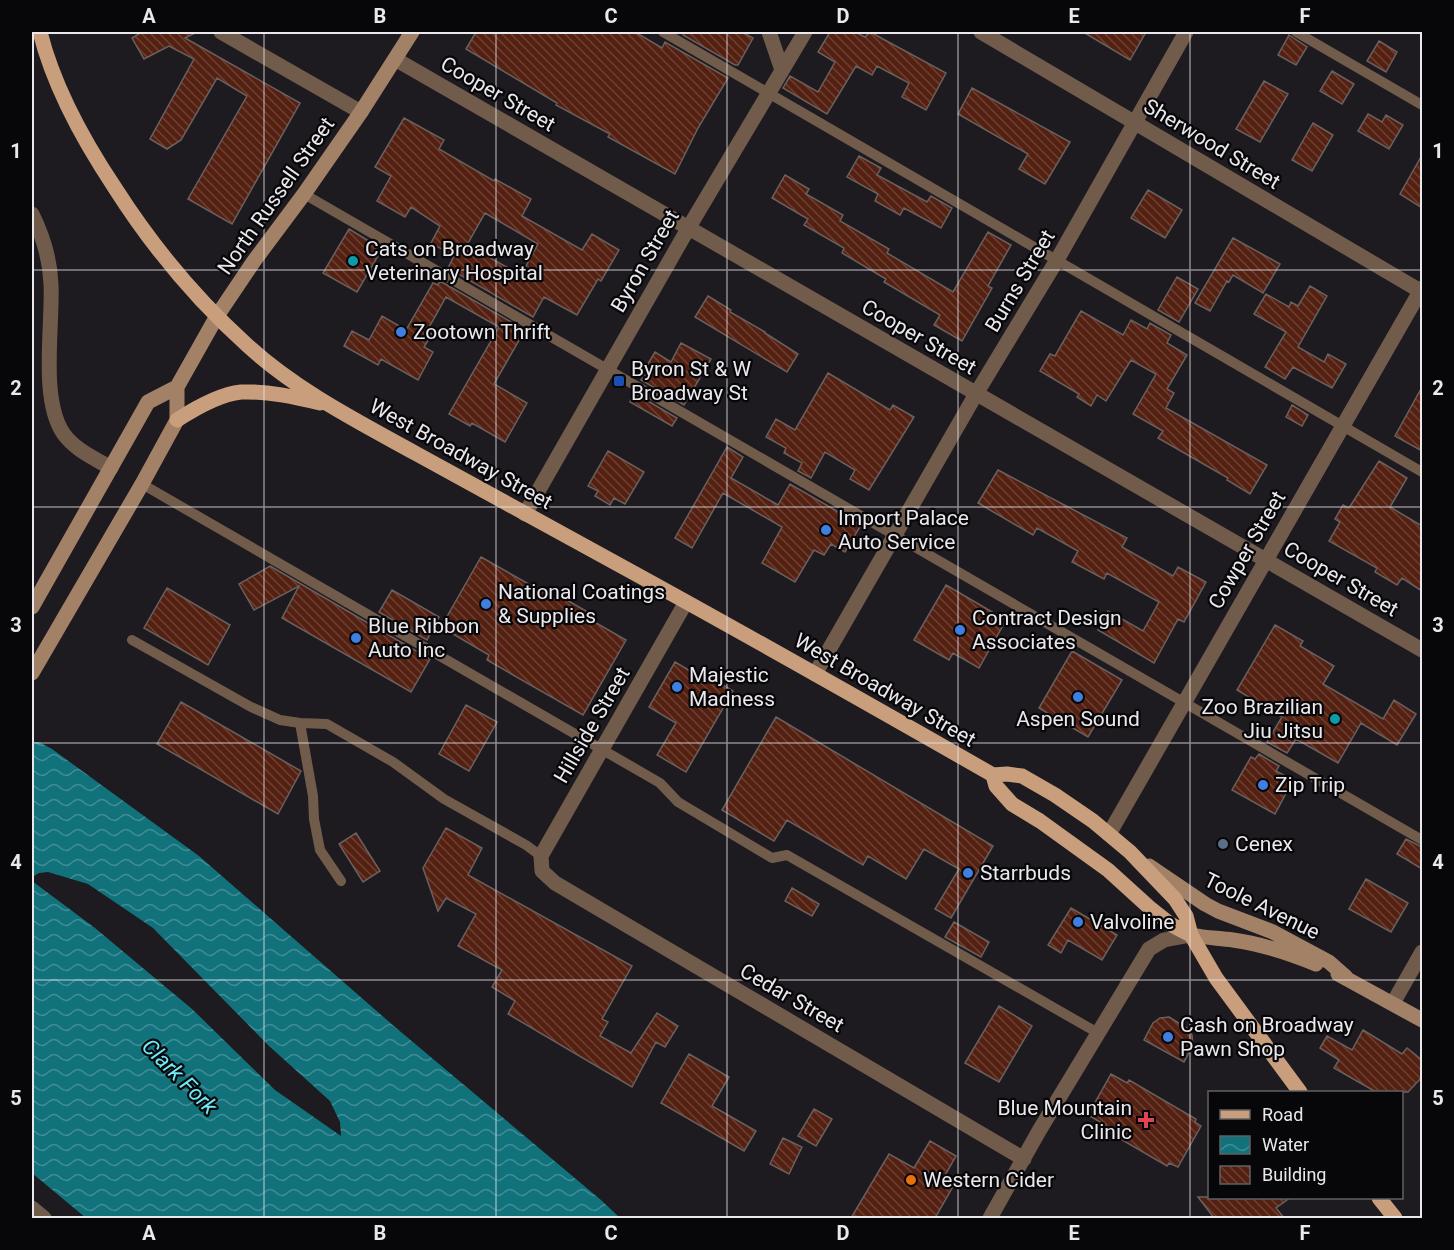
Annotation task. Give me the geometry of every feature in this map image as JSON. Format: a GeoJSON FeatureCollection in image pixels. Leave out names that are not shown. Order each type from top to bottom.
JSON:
{"type":"FeatureCollection","features":[{"type":"Feature","properties":{"kind":"main road","name":"West Broadway Street"},"geometry":{"type":"LineString","coordinates":[[40,32],[47,62],[90,151],[146,234],[180,277],[249,346],[285,375],[332,407],[686,602],[993,775],[1022,776],[1055,795],[1130,852],[1174,899],[1186,916],[1191,935],[1216,978],[1299,1091]]}},
{"type":"Feature","properties":{"kind":"main road","name":"North Russell Street"},"geometry":{"type":"LineString","coordinates":[[32,673],[177,420],[177,387],[217,316],[361,112],[412,32]]}},
{"type":"Feature","properties":{"kind":"main road"},"geometry":{"type":"LineString","coordinates":[[32,607],[148,402],[177,387]]}},
{"type":"Feature","properties":{"kind":"main road"},"geometry":{"type":"LineString","coordinates":[[177,420],[201,405],[240,392],[288,395],[332,407]]}},
{"type":"Feature","properties":{"kind":"main road","name":"West Broadway Street"},"geometry":{"type":"LineString","coordinates":[[993,775],[996,786],[1012,804],[1040,821],[1108,870],[1170,924],[1191,935]]}},
{"type":"Feature","properties":{"kind":"main road","name":"Toole Avenue"},"geometry":{"type":"LineString","coordinates":[[1130,852],[1218,911],[1282,936],[1329,962],[1346,977]]}},
{"type":"Feature","properties":{"kind":"main road","name":"Toole Avenue"},"geometry":{"type":"LineString","coordinates":[[1191,935],[1210,939],[1230,939],[1275,949],[1346,977],[1422,1020]]}},
{"type":"Feature","properties":{"kind":"main road"},"geometry":{"type":"LineString","coordinates":[[1381,1199],[1395,1218]]}},
{"type":"Feature","properties":{"kind":"street"},"geometry":{"type":"LineString","coordinates":[[221,32],[361,112]]}},
{"type":"Feature","properties":{"kind":"street"},"geometry":{"type":"LineString","coordinates":[[769,32],[782,70]]}},
{"type":"Feature","properties":{"kind":"street","name":"Byron Street"},"geometry":{"type":"LineString","coordinates":[[525,514],[689,227],[805,32]]}},
{"type":"Feature","properties":{"kind":"street","name":"Sherwood Street"},"geometry":{"type":"LineString","coordinates":[[981,32],[1422,290]]}},
{"type":"Feature","properties":{"kind":"street","name":"Burns Street"},"geometry":{"type":"LineString","coordinates":[[814,674],[896,536],[976,394],[1057,260],[1186,32]]}},
{"type":"Feature","properties":{"kind":"street","name":"Cooper Street"},"geometry":{"type":"LineString","coordinates":[[395,60],[1422,650]]}},
{"type":"Feature","properties":{"kind":"street"},"geometry":{"type":"LineString","coordinates":[[32,214],[47,250],[49,264],[51,283],[50,390],[54,414],[63,432],[74,446],[111,468]]}},
{"type":"Feature","properties":{"kind":"street","name":"Cowper Street"},"geometry":{"type":"LineString","coordinates":[[1109,834],[1422,290]]}},
{"type":"Feature","properties":{"kind":"street","name":"Hillside Street"},"geometry":{"type":"LineString","coordinates":[[541,864],[686,602]]}},
{"type":"Feature","properties":{"kind":"street","name":"Cedar Street"},"geometry":{"type":"LineString","coordinates":[[541,864],[555,883],[1024,1159]]}},
{"type":"Feature","properties":{"kind":"street"},"geometry":{"type":"LineString","coordinates":[[990,1218],[1149,949],[1164,940],[1191,935]]}},
{"type":"Feature","properties":{"kind":"street"},"geometry":{"type":"LineString","coordinates":[[1393,1003],[1422,952]]}},
{"type":"Feature","properties":{"kind":"street"},"geometry":{"type":"LineString","coordinates":[[32,1208],[44,1218]]}},
{"type":"Feature","properties":{"kind":"lane"},"geometry":{"type":"LineString","coordinates":[[663,32],[1422,472]]}},
{"type":"Feature","properties":{"kind":"lane"},"geometry":{"type":"LineString","coordinates":[[1296,32],[1422,105]]}},
{"type":"Feature","properties":{"kind":"lane"},"geometry":{"type":"LineString","coordinates":[[304,194],[1422,840]]}},
{"type":"Feature","properties":{"kind":"lane"},"geometry":{"type":"LineString","coordinates":[[142,484],[603,749],[660,783],[678,802],[772,858],[787,855],[1098,1033]]}},
{"type":"Feature","properties":{"kind":"lane"},"geometry":{"type":"LineString","coordinates":[[132,640],[250,707],[280,720],[327,724],[393,762],[444,799],[526,845],[541,864]]}},
{"type":"Feature","properties":{"kind":"lane"},"geometry":{"type":"LineString","coordinates":[[300,723],[320,850],[341,881]]}},
{"type":"Feature","properties":{"kind":"water","name":"Clark Fork"},"geometry":{"type":"Polygon","coordinates":[[[32,742],[39,742],[52,749],[199,856],[395,1027],[620,1218],[86,1218],[32,1173],[32,881],[95,928],[192,1009],[275,1090],[341,1136],[340,1122],[330,1101],[269,1046],[153,928],[88,884],[48,872],[32,877],[32,742]]]}},
{"type":"Feature","properties":{"kind":"building"},"geometry":{"type":"Polygon","coordinates":[[[142,32],[197,32],[185,38],[300,103],[232,224],[188,199],[247,96],[217,78],[181,140],[167,149],[150,139],[194,59],[169,46],[144,59],[132,38],[142,32]]]}},
{"type":"Feature","properties":{"kind":"building"},"geometry":{"type":"Polygon","coordinates":[[[476,32],[635,32],[662,48],[665,42],[728,78],[698,128],[675,174],[608,137],[610,134],[556,105],[557,103],[466,49],[476,32]]]}},
{"type":"Feature","properties":{"kind":"building"},"geometry":{"type":"Polygon","coordinates":[[[685,32],[742,32],[753,38],[738,65],[735,65],[683,35],[685,32]]]}},
{"type":"Feature","properties":{"kind":"building"},"geometry":{"type":"Polygon","coordinates":[[[830,32],[855,32],[865,37],[870,32],[946,73],[926,110],[902,97],[909,83],[877,66],[872,75],[856,66],[827,114],[783,88],[790,76],[818,92],[835,62],[818,52],[830,32]]]}},
{"type":"Feature","properties":{"kind":"building"},"geometry":{"type":"Polygon","coordinates":[[[1083,32],[1146,32],[1130,60],[1083,32]]]}},
{"type":"Feature","properties":{"kind":"building"},"geometry":{"type":"Polygon","coordinates":[[[1289,35],[1307,47],[1296,65],[1278,55],[1289,35]]]}},
{"type":"Feature","properties":{"kind":"building"},"geometry":{"type":"Polygon","coordinates":[[[1379,41],[1397,52],[1386,72],[1367,61],[1379,41]]]}},
{"type":"Feature","properties":{"kind":"building"},"geometry":{"type":"Polygon","coordinates":[[[1332,71],[1354,84],[1342,104],[1320,91],[1332,71]]]}},
{"type":"Feature","properties":{"kind":"building"},"geometry":{"type":"Polygon","coordinates":[[[1264,81],[1288,94],[1260,142],[1236,129],[1264,81]]]}},
{"type":"Feature","properties":{"kind":"building"},"geometry":{"type":"Polygon","coordinates":[[[972,88],[1070,142],[1045,184],[1019,169],[1028,154],[958,114],[972,88]]]}},
{"type":"Feature","properties":{"kind":"building"},"geometry":{"type":"Polygon","coordinates":[[[1368,114],[1382,122],[1386,115],[1403,125],[1389,149],[1358,131],[1368,114]]]}},
{"type":"Feature","properties":{"kind":"building"},"geometry":{"type":"Polygon","coordinates":[[[404,118],[444,140],[439,149],[494,181],[495,179],[531,199],[522,216],[582,250],[592,234],[619,250],[601,281],[598,279],[577,315],[544,297],[533,317],[448,268],[454,256],[431,243],[440,226],[411,207],[405,217],[377,201],[391,176],[375,167],[404,118]],[[485,213],[467,245],[521,275],[538,244],[485,213]]]}},
{"type":"Feature","properties":{"kind":"building"},"geometry":{"type":"Polygon","coordinates":[[[1313,123],[1333,135],[1312,171],[1292,160],[1313,123]]]}},
{"type":"Feature","properties":{"kind":"building"},"geometry":{"type":"Polygon","coordinates":[[[1422,155],[1422,208],[1400,194],[1422,155]]]}},
{"type":"Feature","properties":{"kind":"building"},"geometry":{"type":"Polygon","coordinates":[[[859,156],[881,168],[877,175],[927,202],[931,196],[952,208],[941,228],[904,208],[900,215],[875,201],[878,194],[847,177],[859,156]]]}},
{"type":"Feature","properties":{"kind":"building"},"geometry":{"type":"Polygon","coordinates":[[[785,175],[809,189],[806,194],[843,215],[840,221],[889,249],[887,253],[953,292],[988,232],[1011,245],[988,286],[992,288],[962,341],[934,325],[940,315],[884,282],[886,279],[842,253],[844,248],[804,225],[808,219],[772,198],[785,175]]]}},
{"type":"Feature","properties":{"kind":"building"},"geometry":{"type":"Polygon","coordinates":[[[1148,190],[1182,210],[1165,238],[1131,218],[1148,190]]]}},
{"type":"Feature","properties":{"kind":"building","name":"Cats on Broadway Veterinary Hospital"},"geometry":{"type":"Polygon","coordinates":[[[349,229],[382,249],[357,292],[323,273],[349,229]]]}},
{"type":"Feature","properties":{"kind":"building"},"geometry":{"type":"Polygon","coordinates":[[[1233,238],[1280,264],[1263,293],[1233,275],[1229,282],[1227,281],[1210,311],[1195,303],[1233,238]]]}},
{"type":"Feature","properties":{"kind":"building"},"geometry":{"type":"Polygon","coordinates":[[[1177,277],[1198,289],[1179,322],[1158,310],[1177,277]]]}},
{"type":"Feature","properties":{"kind":"building"},"geometry":{"type":"Polygon","coordinates":[[[440,281],[525,330],[494,384],[527,403],[505,442],[472,423],[470,426],[449,414],[499,327],[446,297],[427,331],[432,334],[424,347],[433,352],[418,380],[381,359],[378,365],[344,346],[352,331],[369,340],[382,316],[406,330],[433,283],[438,285],[440,281]]]}},
{"type":"Feature","properties":{"kind":"building"},"geometry":{"type":"Polygon","coordinates":[[[1310,286],[1327,296],[1298,347],[1324,362],[1328,354],[1346,364],[1332,388],[1293,367],[1285,379],[1265,367],[1286,332],[1254,314],[1266,294],[1289,307],[1291,302],[1298,306],[1310,286]]]}},
{"type":"Feature","properties":{"kind":"building"},"geometry":{"type":"Polygon","coordinates":[[[708,296],[798,354],[787,372],[695,317],[708,296]]]}},
{"type":"Feature","properties":{"kind":"building"},"geometry":{"type":"Polygon","coordinates":[[[1081,311],[1123,335],[1131,320],[1147,329],[1150,323],[1171,335],[1167,343],[1187,355],[1167,389],[1174,393],[1166,408],[1267,465],[1250,494],[1227,480],[1228,478],[1158,438],[1163,431],[1133,414],[1156,374],[1131,360],[1106,401],[1097,395],[1091,406],[1077,397],[1079,394],[1040,371],[1050,354],[1055,356],[1081,311]]]}},
{"type":"Feature","properties":{"kind":"building"},"geometry":{"type":"Polygon","coordinates":[[[681,343],[711,359],[684,405],[641,380],[655,352],[671,362],[681,343]]]}},
{"type":"Feature","properties":{"kind":"building"},"geometry":{"type":"Polygon","coordinates":[[[828,373],[890,410],[893,405],[914,417],[869,490],[850,479],[855,470],[825,452],[811,478],[798,471],[802,463],[784,453],[786,448],[766,437],[776,419],[795,430],[828,373]]]}},
{"type":"Feature","properties":{"kind":"building"},"geometry":{"type":"Polygon","coordinates":[[[1422,387],[1422,451],[1395,436],[1422,387]]]}},
{"type":"Feature","properties":{"kind":"building"},"geometry":{"type":"Polygon","coordinates":[[[634,393],[677,418],[672,426],[630,402],[634,393]]]}},
{"type":"Feature","properties":{"kind":"building"},"geometry":{"type":"Polygon","coordinates":[[[1292,405],[1308,415],[1302,426],[1286,417],[1292,405]]]}},
{"type":"Feature","properties":{"kind":"building"},"geometry":{"type":"Polygon","coordinates":[[[727,447],[743,457],[731,478],[778,505],[790,484],[861,525],[845,552],[831,544],[824,555],[814,550],[795,582],[762,563],[782,527],[723,493],[692,548],[675,538],[727,447]]]}},
{"type":"Feature","properties":{"kind":"building"},"geometry":{"type":"Polygon","coordinates":[[[608,451],[644,472],[625,504],[614,498],[610,505],[595,496],[598,491],[588,486],[608,451]]]}},
{"type":"Feature","properties":{"kind":"building"},"geometry":{"type":"Polygon","coordinates":[[[1379,461],[1407,478],[1390,507],[1422,526],[1422,591],[1402,578],[1397,585],[1375,572],[1377,568],[1329,541],[1340,522],[1335,519],[1343,505],[1349,508],[1379,461]]]}},
{"type":"Feature","properties":{"kind":"building"},"geometry":{"type":"Polygon","coordinates":[[[998,470],[1127,538],[1122,547],[1173,576],[1178,567],[1206,582],[1184,622],[1178,619],[1154,663],[1098,630],[1108,611],[1143,631],[1159,602],[1107,573],[1104,579],[1072,562],[1078,551],[1037,528],[1033,535],[978,503],[998,470]]]}},
{"type":"Feature","properties":{"kind":"building"},"geometry":{"type":"Polygon","coordinates":[[[481,557],[557,600],[560,596],[593,615],[591,620],[626,640],[583,715],[487,660],[489,655],[441,627],[481,557]]]}},
{"type":"Feature","properties":{"kind":"building","name":"Blue Ribbon Auto Inc"},"geometry":{"type":"Polygon","coordinates":[[[270,566],[430,659],[411,692],[282,618],[299,586],[254,610],[239,584],[270,566]]]}},
{"type":"Feature","properties":{"kind":"building","name":"Contract Design Associates"},"geometry":{"type":"Polygon","coordinates":[[[946,585],[1006,620],[979,668],[953,653],[949,660],[914,640],[946,585]]]}},
{"type":"Feature","properties":{"kind":"building"},"geometry":{"type":"Polygon","coordinates":[[[167,588],[230,625],[208,665],[144,628],[167,588]]]}},
{"type":"Feature","properties":{"kind":"building"},"geometry":{"type":"Polygon","coordinates":[[[392,590],[439,617],[427,640],[379,612],[392,590]]]}},
{"type":"Feature","properties":{"kind":"building"},"geometry":{"type":"Polygon","coordinates":[[[1275,625],[1303,641],[1300,646],[1334,666],[1323,684],[1383,719],[1394,700],[1416,714],[1397,745],[1361,723],[1338,763],[1296,739],[1287,753],[1267,742],[1282,717],[1237,690],[1275,625]]]}},
{"type":"Feature","properties":{"kind":"building","name":"Aspen Sound"},"geometry":{"type":"Polygon","coordinates":[[[1072,651],[1122,680],[1088,737],[1039,708],[1072,651]]]}},
{"type":"Feature","properties":{"kind":"building"},"geometry":{"type":"Polygon","coordinates":[[[675,662],[702,678],[705,674],[733,691],[686,772],[657,755],[676,723],[649,707],[675,662]]]}},
{"type":"Feature","properties":{"kind":"building"},"geometry":{"type":"Polygon","coordinates":[[[181,702],[301,771],[278,814],[157,744],[181,702]]]}},
{"type":"Feature","properties":{"kind":"building"},"geometry":{"type":"Polygon","coordinates":[[[466,705],[497,722],[469,771],[439,754],[466,705]]]}},
{"type":"Feature","properties":{"kind":"building"},"geometry":{"type":"Polygon","coordinates":[[[776,717],[993,846],[951,918],[935,909],[959,869],[924,849],[906,879],[868,856],[863,865],[787,820],[774,841],[722,810],[776,717]]]}},
{"type":"Feature","properties":{"kind":"building","name":"Zip Trip"},"geometry":{"type":"Polygon","coordinates":[[[1259,754],[1279,766],[1276,771],[1293,780],[1275,814],[1232,790],[1251,757],[1255,759],[1259,754]]]}},
{"type":"Feature","properties":{"kind":"building"},"geometry":{"type":"Polygon","coordinates":[[[446,828],[482,848],[468,875],[632,966],[602,1019],[608,1022],[600,1036],[631,1053],[657,1013],[678,1026],[665,1047],[656,1042],[632,1087],[508,1014],[515,1001],[492,987],[502,970],[458,946],[476,914],[446,898],[438,911],[423,868],[446,828]]]}},
{"type":"Feature","properties":{"kind":"building"},"geometry":{"type":"Polygon","coordinates":[[[356,833],[380,871],[363,882],[339,844],[356,833]]]}},
{"type":"Feature","properties":{"kind":"building"},"geometry":{"type":"Polygon","coordinates":[[[1406,839],[1422,847],[1422,869],[1397,854],[1406,839]]]}},
{"type":"Feature","properties":{"kind":"building"},"geometry":{"type":"Polygon","coordinates":[[[1366,879],[1408,903],[1391,932],[1349,909],[1366,879]]]}},
{"type":"Feature","properties":{"kind":"building"},"geometry":{"type":"Polygon","coordinates":[[[792,888],[819,904],[812,916],[785,901],[792,888]]]}},
{"type":"Feature","properties":{"kind":"building","name":"Valvoline"},"geometry":{"type":"Polygon","coordinates":[[[1071,908],[1117,935],[1102,960],[1068,940],[1061,953],[1048,945],[1071,908]]]}},
{"type":"Feature","properties":{"kind":"building"},"geometry":{"type":"Polygon","coordinates":[[[954,922],[989,942],[981,957],[945,937],[954,922]]]}},
{"type":"Feature","properties":{"kind":"building"},"geometry":{"type":"Polygon","coordinates":[[[999,1006],[1032,1026],[999,1082],[965,1063],[999,1006]]]}},
{"type":"Feature","properties":{"kind":"building","name":"Cash on Broadway Pawn Shop"},"geometry":{"type":"Polygon","coordinates":[[[1169,1017],[1187,1028],[1192,1035],[1193,1045],[1184,1062],[1144,1040],[1153,1023],[1160,1018],[1169,1017]]]}},
{"type":"Feature","properties":{"kind":"building"},"geometry":{"type":"Polygon","coordinates":[[[1363,1030],[1402,1054],[1407,1048],[1422,1060],[1422,1077],[1408,1092],[1374,1091],[1334,1068],[1339,1060],[1320,1048],[1327,1036],[1352,1050],[1363,1030]]]}},
{"type":"Feature","properties":{"kind":"building"},"geometry":{"type":"Polygon","coordinates":[[[689,1054],[729,1077],[712,1106],[756,1131],[744,1151],[661,1103],[689,1054]]]}},
{"type":"Feature","properties":{"kind":"building","name":"Blue Mountain Clinic"},"geometry":{"type":"Polygon","coordinates":[[[1111,1074],[1127,1083],[1129,1080],[1196,1119],[1195,1122],[1201,1126],[1178,1167],[1169,1163],[1167,1166],[1105,1130],[1107,1126],[1088,1115],[1111,1074]]]}},
{"type":"Feature","properties":{"kind":"building"},"geometry":{"type":"Polygon","coordinates":[[[814,1109],[832,1119],[816,1146],[798,1136],[814,1109]]]}},
{"type":"Feature","properties":{"kind":"building"},"geometry":{"type":"Polygon","coordinates":[[[783,1138],[802,1147],[789,1174],[770,1164],[783,1138]]]}},
{"type":"Feature","properties":{"kind":"building","name":"Western Cider"},"geometry":{"type":"Polygon","coordinates":[[[930,1141],[956,1156],[944,1177],[955,1183],[935,1218],[851,1218],[889,1154],[914,1168],[930,1141]]]}},
{"type":"Feature","properties":{"kind":"building"},"geometry":{"type":"Polygon","coordinates":[[[1198,1197],[1288,1199],[1276,1208],[1284,1218],[1214,1218],[1198,1197]]]}},
{"type":"Feature","properties":{"kind":"place","name":"Cats on Broadway Veterinary Hospital"},"geometry":{"type":"Point","coordinates":[353,261]}},
{"type":"Feature","properties":{"kind":"place","name":"Zootown Thrift"},"geometry":{"type":"Point","coordinates":[401,332]}},
{"type":"Feature","properties":{"kind":"place","name":"Byron St & W Broadway St"},"geometry":{"type":"Point","coordinates":[619,381]}},
{"type":"Feature","properties":{"kind":"place","name":"Import Palace Auto Service"},"geometry":{"type":"Point","coordinates":[826,530]}},
{"type":"Feature","properties":{"kind":"place","name":"National Coatings & Supplies"},"geometry":{"type":"Point","coordinates":[486,604]}},
{"type":"Feature","properties":{"kind":"place","name":"Contract Design Associates"},"geometry":{"type":"Point","coordinates":[960,630]}},
{"type":"Feature","properties":{"kind":"place","name":"Blue Ribbon Auto Inc"},"geometry":{"type":"Point","coordinates":[356,638]}},
{"type":"Feature","properties":{"kind":"place","name":"Majestic Madness"},"geometry":{"type":"Point","coordinates":[677,687]}},
{"type":"Feature","properties":{"kind":"place","name":"Aspen Sound"},"geometry":{"type":"Point","coordinates":[1078,697]}},
{"type":"Feature","properties":{"kind":"place","name":"Zoo Brazilian Jiu Jitsu"},"geometry":{"type":"Point","coordinates":[1335,719]}},
{"type":"Feature","properties":{"kind":"place","name":"Zip Trip"},"geometry":{"type":"Point","coordinates":[1263,785]}},
{"type":"Feature","properties":{"kind":"place","name":"Cenex"},"geometry":{"type":"Point","coordinates":[1223,844]}},
{"type":"Feature","properties":{"kind":"place","name":"Starrbuds"},"geometry":{"type":"Point","coordinates":[968,873]}},
{"type":"Feature","properties":{"kind":"place","name":"Valvoline"},"geometry":{"type":"Point","coordinates":[1078,922]}},
{"type":"Feature","properties":{"kind":"place","name":"Cash on Broadway Pawn Shop"},"geometry":{"type":"Point","coordinates":[1168,1037]}},
{"type":"Feature","properties":{"kind":"place","name":"Blue Mountain Clinic"},"geometry":{"type":"Point","coordinates":[1146,1120]}},
{"type":"Feature","properties":{"kind":"place","name":"Western Cider"},"geometry":{"type":"Point","coordinates":[911,1180]}}]}
